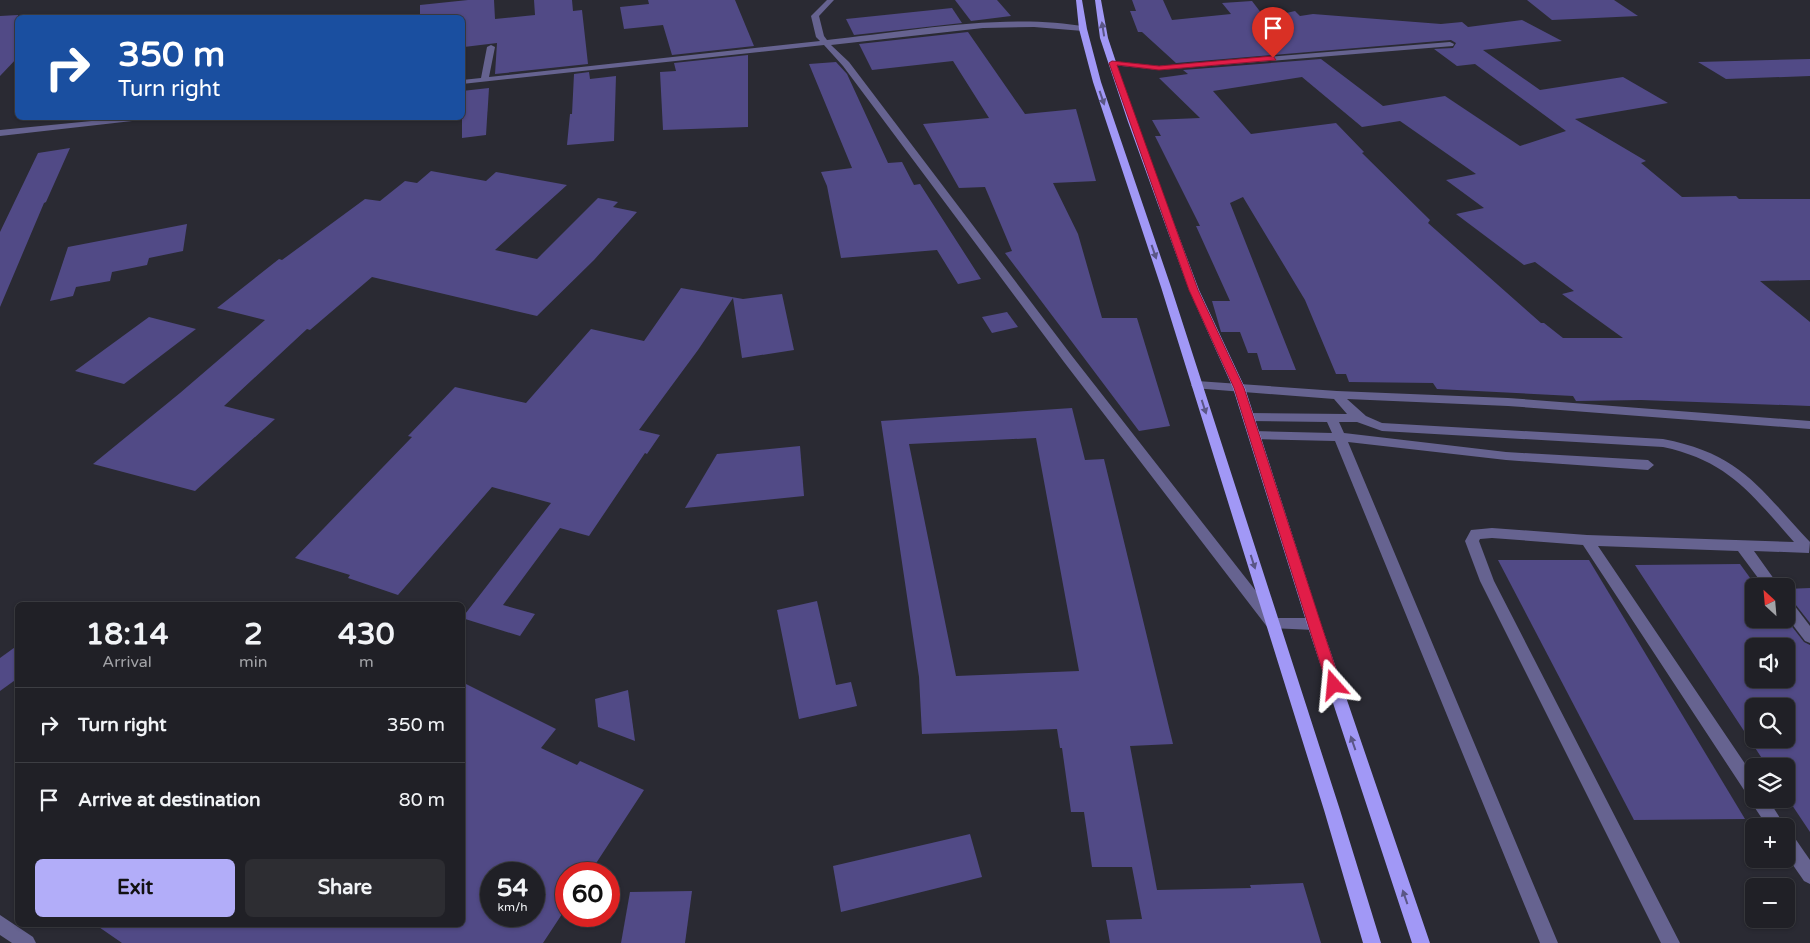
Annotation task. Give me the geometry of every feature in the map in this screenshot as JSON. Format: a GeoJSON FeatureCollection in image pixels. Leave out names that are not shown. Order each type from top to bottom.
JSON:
{"type":"FeatureCollection","features":[{"type":"Feature","properties":{"kind":"main road"},"geometry":{"type":"LineString","coordinates":[[1079,0],[1083,29],[1097,82],[1239,388],[1314,624],[1421,943]]}},
{"type":"Feature","properties":{"kind":"main road"},"geometry":{"type":"LineString","coordinates":[[1098,0],[1104,38],[1197,385],[1372,943]]}},
{"type":"Feature","properties":{"kind":"street"},"geometry":{"type":"LineString","coordinates":[[831,0],[815,16],[820,37],[828,43],[846,64],[1062,351],[1273,624],[1314,624]]}},
{"type":"Feature","properties":{"kind":"street"},"geometry":{"type":"LineString","coordinates":[[465,82],[983,26],[1034,25],[1083,29]]}},
{"type":"Feature","properties":{"kind":"street"},"geometry":{"type":"LineString","coordinates":[[1112,63],[1159,68],[1450,44]]}},
{"type":"Feature","properties":{"kind":"street"},"geometry":{"type":"LineString","coordinates":[[484,80],[491,46]]}},
{"type":"Feature","properties":{"kind":"street"},"geometry":{"type":"LineString","coordinates":[[0,133],[123,120]]}},
{"type":"Feature","properties":{"kind":"street"},"geometry":{"type":"LineString","coordinates":[[1197,385],[1508,402],[1810,425]]}},
{"type":"Feature","properties":{"kind":"street"},"geometry":{"type":"LineString","coordinates":[[1337,394],[1358,418],[1382,427],[1663,443],[1687,448],[1724,464],[1740,476],[1808,548]]}},
{"type":"Feature","properties":{"kind":"street"},"geometry":{"type":"LineString","coordinates":[[1248,417],[1358,418]]}},
{"type":"Feature","properties":{"kind":"street"},"geometry":{"type":"LineString","coordinates":[[1332,419],[1549,943]]}},
{"type":"Feature","properties":{"kind":"street"},"geometry":{"type":"LineString","coordinates":[[1254,435],[1340,437],[1506,456],[1648,465]]}},
{"type":"Feature","properties":{"kind":"street"},"geometry":{"type":"LineString","coordinates":[[1671,943],[1487,581],[1472,542],[1476,534],[1492,533],[1587,540],[1808,548]]}},
{"type":"Feature","properties":{"kind":"street"},"geometry":{"type":"LineString","coordinates":[[1587,540],[1745,777]]}},
{"type":"Feature","properties":{"kind":"street"},"geometry":{"type":"LineString","coordinates":[[1742,546],[1766,578]]}},
{"type":"Feature","properties":{"kind":"street"},"geometry":{"type":"LineString","coordinates":[[1795,617],[1810,637]]}},
{"type":"Feature","properties":{"kind":"street"},"geometry":{"type":"LineString","coordinates":[[1795,853],[1810,875]]}},
{"type":"Feature","properties":{"kind":"street"},"geometry":{"type":"LineString","coordinates":[[0,924],[27,943]]}},
{"type":"Feature","properties":{"kind":"building"},"geometry":{"type":"Polygon","coordinates":[[[468,0],[494,0],[495,19],[535,15],[534,0],[572,0],[573,11],[582,10],[588,64],[495,74],[497,43],[465,47],[465,15],[420,15],[420,5],[468,0]]]}},
{"type":"Feature","properties":{"kind":"building"},"geometry":{"type":"Polygon","coordinates":[[[648,0],[735,0],[754,46],[672,55],[663,25],[624,29],[620,7],[649,4],[648,0]]]}},
{"type":"Feature","properties":{"kind":"building"},"geometry":{"type":"Polygon","coordinates":[[[955,0],[997,0],[1011,16],[971,21],[955,0]]]}},
{"type":"Feature","properties":{"kind":"building"},"geometry":{"type":"Polygon","coordinates":[[[1132,0],[1163,0],[1172,20],[1231,14],[1222,3],[1252,1],[1265,18],[1295,11],[1300,16],[1313,14],[1441,24],[1462,22],[1468,27],[1522,20],[1562,41],[1483,50],[1540,90],[1623,77],[1668,103],[1575,119],[1646,161],[1641,163],[1682,197],[1736,196],[1739,199],[1810,199],[1810,280],[1760,281],[1810,322],[1810,406],[1641,400],[1576,401],[1573,396],[1437,389],[1433,383],[1349,382],[1346,374],[1336,374],[1305,300],[1243,197],[1230,203],[1296,370],[1262,370],[1257,353],[1248,353],[1240,332],[1221,332],[1212,301],[1230,301],[1196,226],[1200,226],[1155,136],[1161,136],[1152,120],[1200,118],[1159,78],[1188,74],[1183,70],[1321,59],[1383,106],[1445,96],[1520,146],[1566,131],[1475,64],[1457,66],[1434,49],[1453,48],[1456,43],[1451,40],[1176,63],[1142,32],[1138,32],[1130,11],[1136,11],[1132,0]],[[1302,77],[1213,91],[1251,134],[1336,123],[1364,152],[1362,153],[1430,220],[1428,223],[1541,323],[1544,323],[1563,338],[1623,338],[1562,294],[1574,291],[1535,262],[1524,265],[1456,214],[1484,208],[1446,180],[1476,174],[1400,121],[1362,127],[1302,77]]]}},
{"type":"Feature","properties":{"kind":"building"},"geometry":{"type":"Polygon","coordinates":[[[1527,0],[1614,0],[1638,16],[1552,20],[1527,0]]]}},
{"type":"Feature","properties":{"kind":"building"},"geometry":{"type":"Polygon","coordinates":[[[952,8],[962,23],[854,35],[846,19],[952,8]]]}},
{"type":"Feature","properties":{"kind":"building"},"geometry":{"type":"Polygon","coordinates":[[[15,15],[15,60],[0,76],[0,16],[15,15]]]}},
{"type":"Feature","properties":{"kind":"building"},"geometry":{"type":"Polygon","coordinates":[[[968,32],[1025,114],[1076,109],[1096,181],[1053,183],[1078,234],[1102,318],[1137,318],[1170,426],[1139,431],[1005,253],[1012,251],[985,187],[959,188],[923,124],[989,118],[953,61],[872,70],[859,44],[968,32]]]}},
{"type":"Feature","properties":{"kind":"building"},"geometry":{"type":"Polygon","coordinates":[[[748,55],[748,127],[663,130],[660,72],[676,71],[674,63],[748,55]]]}},
{"type":"Feature","properties":{"kind":"building"},"geometry":{"type":"Polygon","coordinates":[[[1810,59],[1810,76],[1726,79],[1698,62],[1810,59]]]}},
{"type":"Feature","properties":{"kind":"building"},"geometry":{"type":"Polygon","coordinates":[[[836,62],[847,74],[888,163],[902,162],[914,185],[920,184],[981,279],[958,284],[937,250],[841,258],[827,186],[821,172],[852,168],[809,64],[836,62]]]}},
{"type":"Feature","properties":{"kind":"building"},"geometry":{"type":"Polygon","coordinates":[[[589,72],[590,79],[616,76],[614,141],[567,145],[570,114],[572,114],[574,74],[589,72]]]}},
{"type":"Feature","properties":{"kind":"building"},"geometry":{"type":"Polygon","coordinates":[[[489,88],[486,135],[462,138],[462,120],[465,120],[465,91],[489,88]]]}},
{"type":"Feature","properties":{"kind":"building"},"geometry":{"type":"Polygon","coordinates":[[[70,148],[44,203],[0,307],[0,232],[38,153],[70,148]]]}},
{"type":"Feature","properties":{"kind":"building"},"geometry":{"type":"Polygon","coordinates":[[[431,171],[486,181],[496,172],[567,185],[495,250],[537,259],[598,198],[618,202],[613,207],[637,212],[594,260],[537,316],[372,277],[310,330],[307,329],[224,406],[275,419],[195,491],[93,464],[265,320],[217,308],[279,259],[282,260],[365,199],[380,201],[405,181],[417,183],[431,171]]]}},
{"type":"Feature","properties":{"kind":"building"},"geometry":{"type":"Polygon","coordinates":[[[187,224],[183,251],[149,258],[147,265],[112,272],[110,281],[76,287],[73,296],[50,301],[68,247],[187,224]]]}},
{"type":"Feature","properties":{"kind":"building"},"geometry":{"type":"Polygon","coordinates":[[[681,288],[743,299],[782,294],[794,350],[742,358],[733,298],[698,350],[639,430],[660,435],[647,454],[645,453],[589,536],[560,528],[503,605],[535,614],[520,636],[465,619],[465,614],[551,503],[492,487],[398,595],[348,578],[350,575],[295,558],[412,437],[408,436],[455,387],[526,403],[591,329],[644,341],[681,288]]]}},
{"type":"Feature","properties":{"kind":"building"},"geometry":{"type":"Polygon","coordinates":[[[1007,312],[1018,327],[992,333],[982,317],[1007,312]]]}},
{"type":"Feature","properties":{"kind":"building"},"geometry":{"type":"Polygon","coordinates":[[[149,317],[196,329],[124,384],[75,371],[149,317]]]}},
{"type":"Feature","properties":{"kind":"building"},"geometry":{"type":"Polygon","coordinates":[[[1072,408],[1085,460],[1104,459],[1173,744],[1130,746],[1157,890],[1251,888],[1250,885],[1303,883],[1321,943],[1110,943],[1106,920],[1142,919],[1132,867],[1092,867],[1084,812],[1071,812],[1062,748],[1060,748],[1057,729],[922,734],[919,677],[881,421],[1072,408]],[[1036,438],[909,444],[956,676],[1079,671],[1036,438]]]}},
{"type":"Feature","properties":{"kind":"building"},"geometry":{"type":"Polygon","coordinates":[[[800,446],[804,496],[685,508],[717,454],[800,446]]]}},
{"type":"Feature","properties":{"kind":"building"},"geometry":{"type":"Polygon","coordinates":[[[1498,560],[1589,560],[1745,819],[1634,820],[1498,560]]]}},
{"type":"Feature","properties":{"kind":"building"},"geometry":{"type":"Polygon","coordinates":[[[1740,564],[1750,578],[1745,578],[1745,628],[1793,628],[1804,642],[1810,645],[1810,832],[1794,808],[1795,758],[1762,758],[1755,748],[1795,748],[1795,698],[1745,698],[1745,732],[1635,565],[1740,564]]]}},
{"type":"Feature","properties":{"kind":"building"},"geometry":{"type":"Polygon","coordinates":[[[1810,588],[1810,623],[1795,604],[1795,589],[1810,588]]]}},
{"type":"Feature","properties":{"kind":"building"},"geometry":{"type":"Polygon","coordinates":[[[817,601],[836,685],[851,682],[857,706],[799,719],[777,610],[817,601]]]}},
{"type":"Feature","properties":{"kind":"building"},"geometry":{"type":"Polygon","coordinates":[[[15,647],[15,680],[0,691],[0,658],[15,647]]]}},
{"type":"Feature","properties":{"kind":"building"},"geometry":{"type":"Polygon","coordinates":[[[465,684],[556,729],[541,748],[577,765],[580,761],[644,790],[597,862],[555,862],[555,925],[543,943],[122,943],[99,927],[465,927],[465,684]]]}},
{"type":"Feature","properties":{"kind":"building"},"geometry":{"type":"Polygon","coordinates":[[[628,690],[635,741],[598,727],[595,699],[628,690]]]}},
{"type":"Feature","properties":{"kind":"building"},"geometry":{"type":"Polygon","coordinates":[[[970,834],[982,877],[841,912],[833,866],[970,834]]]}},
{"type":"Feature","properties":{"kind":"building"},"geometry":{"type":"Polygon","coordinates":[[[692,891],[685,943],[621,943],[630,892],[692,891]]]}},
{"type":"Feature","properties":{"kind":"route"},"geometry":{"type":"LineString","coordinates":[[1273,58],[1159,68],[1112,63],[1194,290],[1239,388],[1334,685]]}}]}
